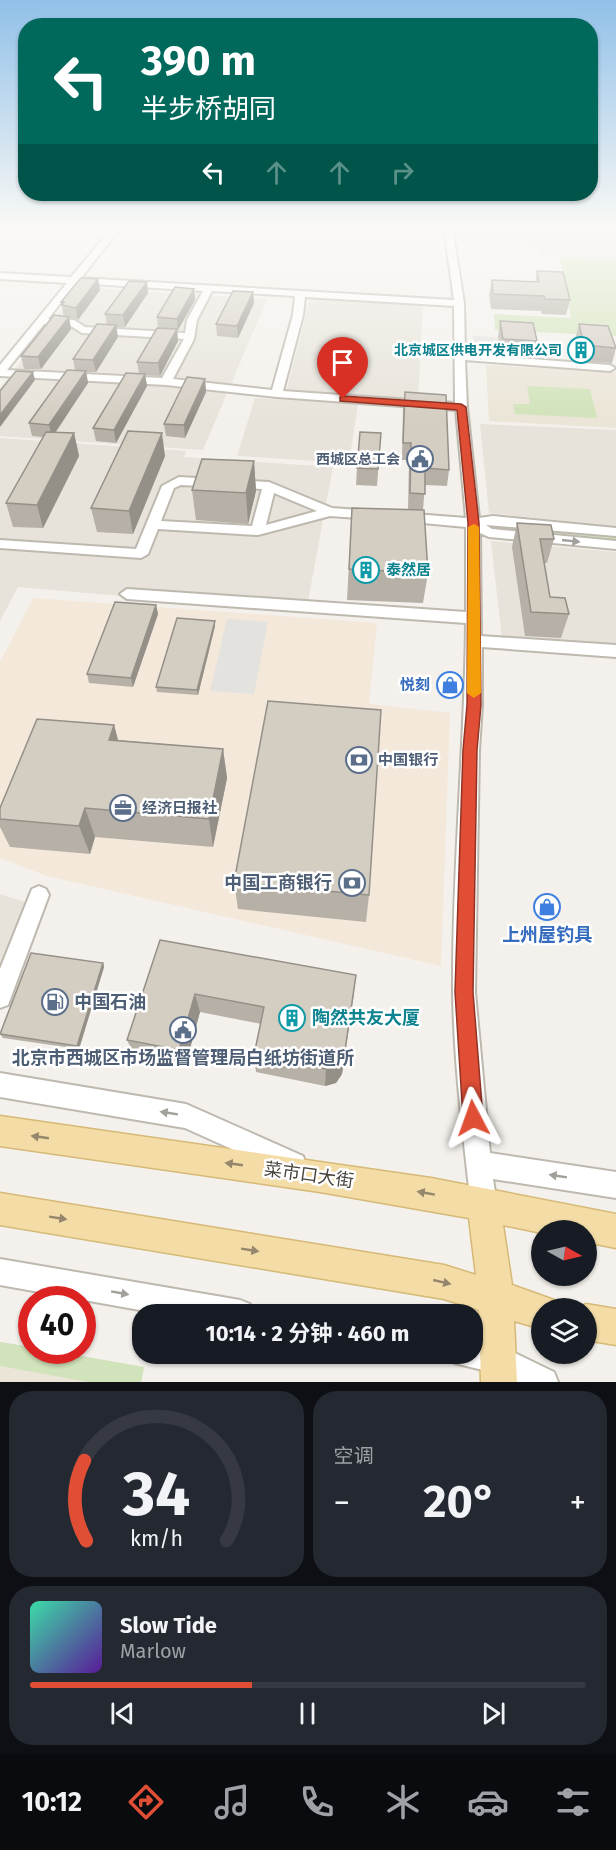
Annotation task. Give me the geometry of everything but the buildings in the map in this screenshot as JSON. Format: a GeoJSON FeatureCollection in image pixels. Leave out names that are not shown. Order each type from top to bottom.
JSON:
{"type":"FeatureCollection","features":[{"type":"Feature","properties":{"kind":"main road","name":"菜市口大街"},"geometry":{"type":"LineString","coordinates":[[0,1131],[320,1176],[616,1231]]}},
{"type":"Feature","properties":{"kind":"main road"},"geometry":{"type":"LineString","coordinates":[[484,1205],[496,1298],[499,1371]]}},
{"type":"Feature","properties":{"kind":"main road"},"geometry":{"type":"LineString","coordinates":[[0,1209],[444,1282],[531,1309]]}},
{"type":"Feature","properties":{"kind":"main road"},"geometry":{"type":"LineString","coordinates":[[597,1324],[616,1327]]}},
{"type":"Feature","properties":{"kind":"street"},"geometry":{"type":"LineString","coordinates":[[0,373],[65,291]]}},
{"type":"Feature","properties":{"kind":"street"},"geometry":{"type":"LineString","coordinates":[[166,382],[189,336],[192,320],[207,291]]}},
{"type":"Feature","properties":{"kind":"street"},"geometry":{"type":"LineString","coordinates":[[262,291],[459,303]]}},
{"type":"Feature","properties":{"kind":"street"},"geometry":{"type":"LineString","coordinates":[[457,291],[461,407],[474,523],[474,705],[470,750],[464,992],[478,1164],[484,1205]]}},
{"type":"Feature","properties":{"kind":"street"},"geometry":{"type":"LineString","coordinates":[[276,394],[298,315],[300,294]]}},
{"type":"Feature","properties":{"kind":"street"},"geometry":{"type":"LineString","coordinates":[[41,321],[74,323],[82,330],[189,336]]}},
{"type":"Feature","properties":{"kind":"street"},"geometry":{"type":"LineString","coordinates":[[459,356],[610,368]]}},
{"type":"Feature","properties":{"kind":"street"},"geometry":{"type":"LineString","coordinates":[[0,373],[166,382],[276,394],[461,407]]}},
{"type":"Feature","properties":{"kind":"street"},"geometry":{"type":"LineString","coordinates":[[0,544],[141,555],[168,486],[179,482],[269,486],[330,512],[474,523],[493,520],[616,532]]}},
{"type":"Feature","properties":{"kind":"street"},"geometry":{"type":"LineString","coordinates":[[258,531],[269,486]]}},
{"type":"Feature","properties":{"kind":"street"},"geometry":{"type":"LineString","coordinates":[[153,525],[258,531],[330,512]]}},
{"type":"Feature","properties":{"kind":"street"},"geometry":{"type":"LineString","coordinates":[[474,523],[489,533],[616,545]]}},
{"type":"Feature","properties":{"kind":"street"},"geometry":{"type":"LineString","coordinates":[[127,594],[473,618]]}},
{"type":"Feature","properties":{"kind":"street"},"geometry":{"type":"LineString","coordinates":[[473,641],[616,651]]}},
{"type":"Feature","properties":{"kind":"street"},"geometry":{"type":"LineString","coordinates":[[0,997],[39,895]]}},
{"type":"Feature","properties":{"kind":"street"},"geometry":{"type":"LineString","coordinates":[[0,1085],[186,1116],[320,1176]]}},
{"type":"Feature","properties":{"kind":"street"},"geometry":{"type":"LineString","coordinates":[[478,1164],[616,1185]]}},
{"type":"Feature","properties":{"kind":"street"},"geometry":{"type":"LineString","coordinates":[[0,1272],[183,1304]]}},
{"type":"Feature","properties":{"kind":"street"},"geometry":{"type":"LineString","coordinates":[[483,1363],[499,1371],[544,1382]]}},
{"type":"Feature","properties":{"kind":"shaded area"},"geometry":{"type":"Polygon","coordinates":[[[75,291],[149,291],[267,299],[203,450],[0,436],[0,388],[75,291]]]}},
{"type":"Feature","properties":{"kind":"shaded area"},"geometry":{"type":"Polygon","coordinates":[[[310,298],[423,304],[418,399],[286,392],[310,298]]]}},
{"type":"Feature","properties":{"kind":"shaded area"},"geometry":{"type":"Polygon","coordinates":[[[473,336],[498,337],[500,355],[475,354],[473,336]]]}},
{"type":"Feature","properties":{"kind":"shaded area"},"geometry":{"type":"Polygon","coordinates":[[[486,365],[616,372],[616,428],[489,421],[486,365]]]}},
{"type":"Feature","properties":{"kind":"shaded area"},"geometry":{"type":"Polygon","coordinates":[[[255,398],[358,404],[349,463],[237,456],[255,398]]]}},
{"type":"Feature","properties":{"kind":"shaded area"},"geometry":{"type":"Polygon","coordinates":[[[480,424],[616,430],[616,527],[489,513],[480,424]]]}},
{"type":"Feature","properties":{"kind":"shaded area"},"geometry":{"type":"Polygon","coordinates":[[[0,438],[186,451],[184,457],[333,467],[306,612],[18,587],[0,621],[0,438]]]}},
{"type":"Feature","properties":{"kind":"shaded area"},"geometry":{"type":"Polygon","coordinates":[[[491,541],[616,552],[616,646],[502,639],[491,541]]]}},
{"type":"Feature","properties":{"kind":"shaded area","name":"经济日报社"},"geometry":{"type":"Polygon","coordinates":[[[33,598],[377,623],[369,704],[450,713],[441,966],[47,876],[0,858],[0,662],[33,598]]]}},
{"type":"Feature","properties":{"kind":"shaded area"},"geometry":{"type":"Polygon","coordinates":[[[227,619],[268,622],[254,694],[210,691],[227,619]]]}},
{"type":"Feature","properties":{"kind":"shaded area"},"geometry":{"type":"Polygon","coordinates":[[[0,894],[25,902],[0,966],[0,894]]]}},
{"type":"Feature","properties":{"kind":"shaded area"},"geometry":{"type":"Polygon","coordinates":[[[0,1342],[18,1345],[18,1364],[96,1364],[96,1359],[144,1367],[141,1382],[0,1382],[0,1342]]]}},
{"type":"Feature","properties":{"kind":"green space"},"geometry":{"type":"Polygon","coordinates":[[[566,291],[616,291],[616,336],[495,330],[494,314],[571,318],[566,291]]]}},
{"type":"Feature","properties":{"kind":"green space"},"geometry":{"type":"Polygon","coordinates":[[[527,386],[590,389],[597,418],[515,414],[513,404],[530,404],[527,386]]]}},
{"type":"Feature","properties":{"kind":"green space"},"geometry":{"type":"Polygon","coordinates":[[[473,523],[616,532],[616,545],[489,533],[473,523]]]}},
{"type":"Feature","properties":{"kind":"green space"},"geometry":{"type":"Polygon","coordinates":[[[0,1342],[18,1345],[18,1364],[96,1364],[96,1359],[144,1367],[141,1382],[89,1382],[0,1366],[0,1342]]]}},
{"type":"Feature","properties":{"kind":"slow traffic"},"geometry":{"type":"LineString","coordinates":[[474,527],[474,693]]}},
{"type":"Feature","properties":{"kind":"place","name":"北京城区供电开发有限公司"},"geometry":{"type":"Point","coordinates":[581,350]}},
{"type":"Feature","properties":{"kind":"place","name":"西城区总工会"},"geometry":{"type":"Point","coordinates":[420,459]}},
{"type":"Feature","properties":{"kind":"place","name":"泰然居"},"geometry":{"type":"Point","coordinates":[366,570]}},
{"type":"Feature","properties":{"kind":"place","name":"悦刻"},"geometry":{"type":"Point","coordinates":[450,685]}},
{"type":"Feature","properties":{"kind":"place","name":"中国银行"},"geometry":{"type":"Point","coordinates":[359,760]}},
{"type":"Feature","properties":{"kind":"place","name":"经济日报社"},"geometry":{"type":"Point","coordinates":[123,808]}},
{"type":"Feature","properties":{"kind":"place","name":"中国工商银行"},"geometry":{"type":"Point","coordinates":[352,883]}},
{"type":"Feature","properties":{"kind":"place","name":"上州屋钓具"},"geometry":{"type":"Point","coordinates":[547,907]}},
{"type":"Feature","properties":{"kind":"place","name":"中国石油"},"geometry":{"type":"Point","coordinates":[55,1002]}},
{"type":"Feature","properties":{"kind":"place","name":"陶然共友大厦"},"geometry":{"type":"Point","coordinates":[292,1018]}},
{"type":"Feature","properties":{"kind":"place","name":"北京市西城区市场监督管理局白纸坊街道所"},"geometry":{"type":"Point","coordinates":[183,1030]}},
{"type":"Feature","properties":{"kind":"route"},"geometry":{"type":"LineString","coordinates":[[343,399],[461,407],[474,523],[474,705],[470,750],[464,992],[473,1118]]}}]}
